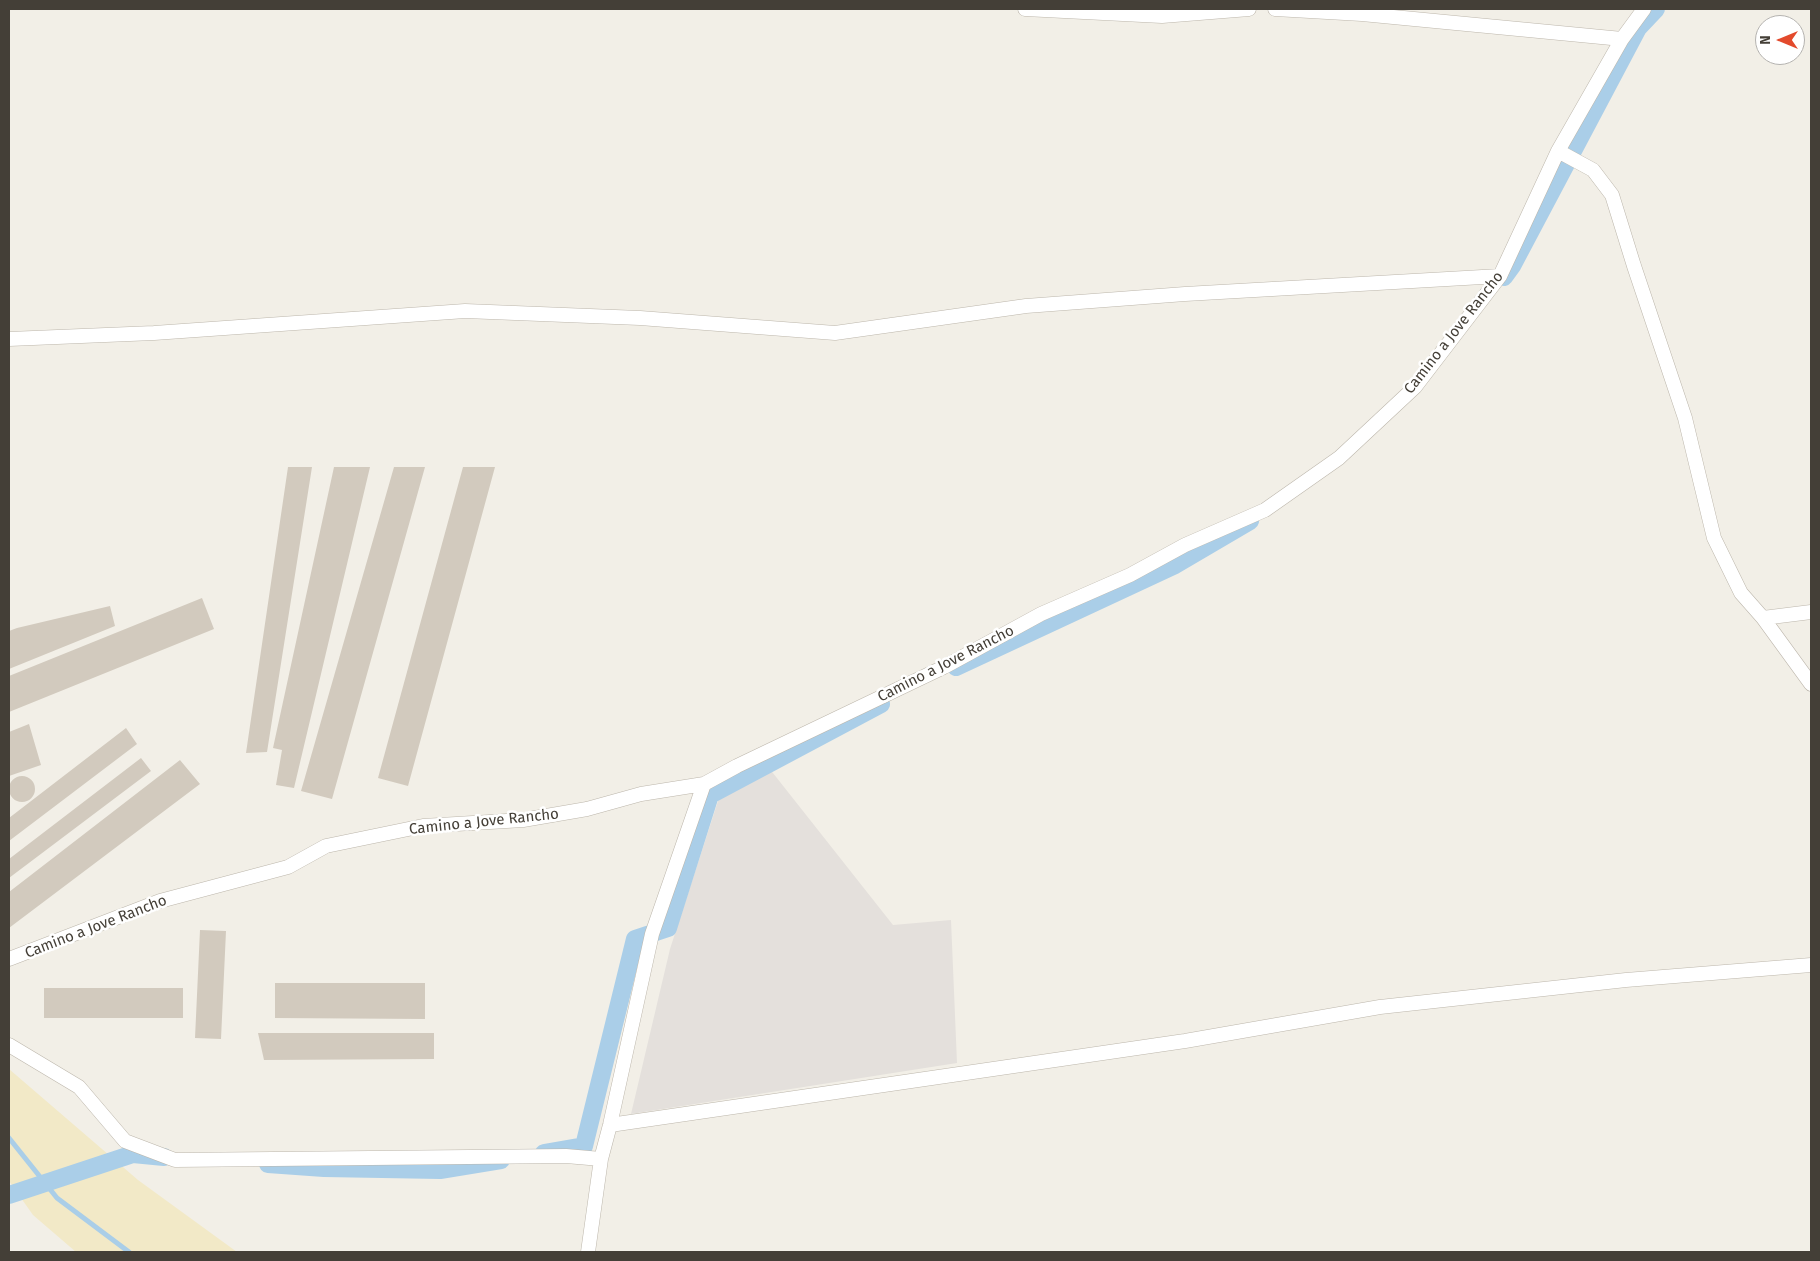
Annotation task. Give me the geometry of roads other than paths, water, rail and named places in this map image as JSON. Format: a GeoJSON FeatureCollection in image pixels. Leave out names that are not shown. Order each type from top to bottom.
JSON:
{"type":"FeatureCollection","features":[{"type":"Feature","properties":{"kind":"street"},"geometry":{"type":"LineString","coordinates":[[1025,9],[1162,16],[1249,9]]}},
{"type":"Feature","properties":{"kind":"street"},"geometry":{"type":"LineString","coordinates":[[1275,9],[1362,14],[1622,39]]}},
{"type":"Feature","properties":{"kind":"street","name":"Camino a Jove Rancho"},"geometry":{"type":"LineString","coordinates":[[9,959],[160,901],[288,867],[326,846],[423,826],[523,820],[587,809],[641,794],[704,784],[737,766],[944,667],[1041,614],[1130,574],[1184,545],[1265,510],[1339,458],[1415,387],[1500,276],[1558,151],[1622,39],[1644,9]]}},
{"type":"Feature","properties":{"kind":"street"},"geometry":{"type":"LineString","coordinates":[[1558,151],[1593,170],[1612,195],[1685,418],[1714,538],[1741,593],[1811,684]]}},
{"type":"Feature","properties":{"kind":"street"},"geometry":{"type":"LineString","coordinates":[[9,339],[154,333],[465,311],[640,318],[834,333],[1026,306],[1195,293],[1500,276]]}},
{"type":"Feature","properties":{"kind":"street"},"geometry":{"type":"LineString","coordinates":[[1762,618],[1811,612]]}},
{"type":"Feature","properties":{"kind":"street"},"geometry":{"type":"LineString","coordinates":[[588,1252],[602,1158],[652,934],[704,784]]}},
{"type":"Feature","properties":{"kind":"street"},"geometry":{"type":"LineString","coordinates":[[610,1125],[1185,1040],[1380,1007],[1626,980],[1811,965]]}},
{"type":"Feature","properties":{"kind":"street"},"geometry":{"type":"LineString","coordinates":[[9,1045],[79,1087],[125,1141],[175,1160],[566,1156],[602,1158]]}},
{"type":"Feature","properties":{"kind":"waterway"},"geometry":{"type":"LineString","coordinates":[[1504,277],[1512,266],[1638,28],[1656,9]]}},
{"type":"Feature","properties":{"kind":"waterway"},"geometry":{"type":"LineString","coordinates":[[956,667],[1175,565],[1250,521]]}},
{"type":"Feature","properties":{"kind":"waterway"},"geometry":{"type":"LineString","coordinates":[[544,1153],[584,1146],[635,939],[668,928],[710,795],[881,704]]}},
{"type":"Feature","properties":{"kind":"waterway"},"geometry":{"type":"LineString","coordinates":[[9,1138],[57,1198],[129,1252]]}},
{"type":"Feature","properties":{"kind":"waterway"},"geometry":{"type":"LineString","coordinates":[[9,1195],[133,1154],[164,1157]]}},
{"type":"Feature","properties":{"kind":"waterway"},"geometry":{"type":"LineString","coordinates":[[268,1164],[324,1168],[440,1170],[501,1160]]}}]}
